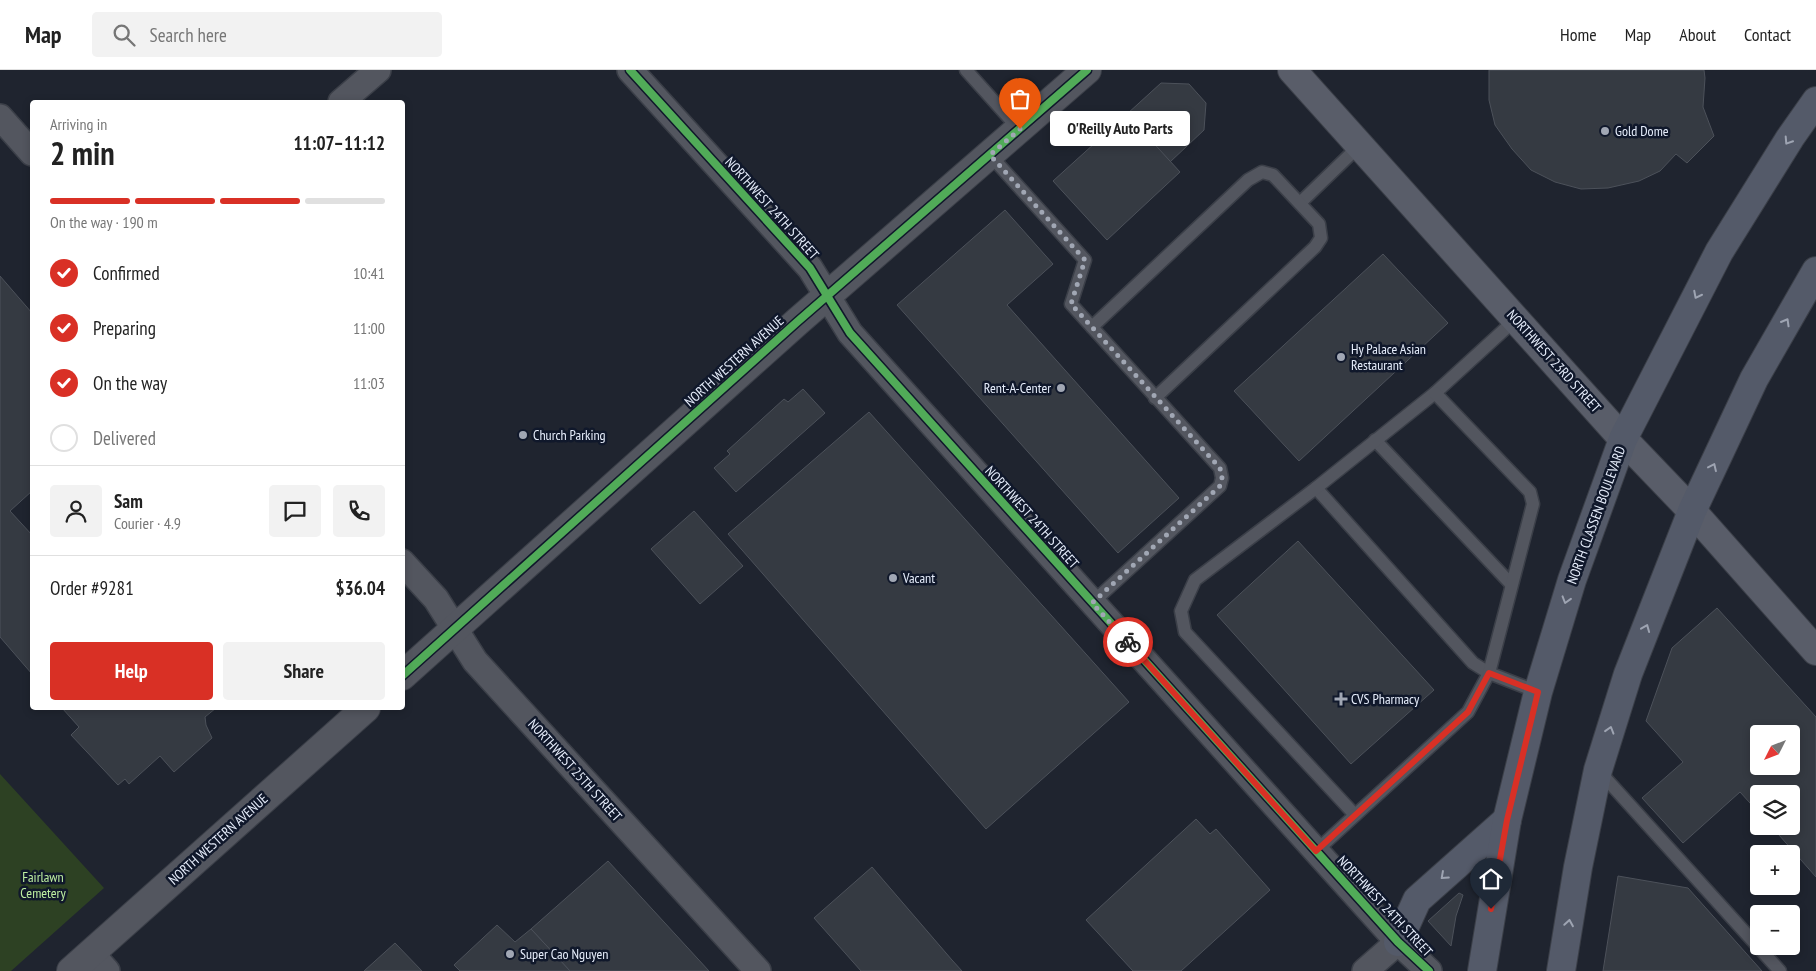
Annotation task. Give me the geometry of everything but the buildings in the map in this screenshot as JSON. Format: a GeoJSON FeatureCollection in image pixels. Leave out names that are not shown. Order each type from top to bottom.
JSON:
{"type":"FeatureCollection","features":[{"type":"Feature","properties":{"kind":"main road","name":"NORTHWEST 23RD STREET"},"geometry":{"type":"LineString","coordinates":[[1292,70],[1623,439],[1692,511],[1816,651]]}},
{"type":"Feature","properties":{"kind":"main road","name":"NORTH CLASSEN BOULEVARD"},"geometry":{"type":"LineString","coordinates":[[1482,971],[1507,820],[1538,692],[1572,580],[1623,439],[1719,252],[1790,138],[1816,101]]}},
{"type":"Feature","properties":{"kind":"main road"},"geometry":{"type":"LineString","coordinates":[[1562,971],[1578,867],[1598,770],[1628,674],[1692,511],[1754,379],[1816,271]]}},
{"type":"Feature","properties":{"kind":"main road"},"geometry":{"type":"LineString","coordinates":[[1398,942],[1417,900],[1507,820]]}},
{"type":"Feature","properties":{"kind":"street"},"geometry":{"type":"LineString","coordinates":[[343,100],[378,70]]}},
{"type":"Feature","properties":{"kind":"street","name":"NORTHWEST 24TH STREET"},"geometry":{"type":"LineString","coordinates":[[630,70],[810,268],[850,334],[1398,942],[1429,971]]}},
{"type":"Feature","properties":{"kind":"street","name":"NORTH WESTERN AVENUE"},"geometry":{"type":"LineString","coordinates":[[405,673],[827,296],[1087,70]]}},
{"type":"Feature","properties":{"kind":"street"},"geometry":{"type":"LineString","coordinates":[[0,117],[30,151]]}},
{"type":"Feature","properties":{"kind":"street","name":"NORTHWEST 25TH STREET"},"geometry":{"type":"LineString","coordinates":[[405,565],[436,599],[475,661],[758,971]]}},
{"type":"Feature","properties":{"kind":"street","name":"NORTH WESTERN AVENUE"},"geometry":{"type":"LineString","coordinates":[[71,971],[99,962],[364,710]]}},
{"type":"Feature","properties":{"kind":"street"},"geometry":{"type":"LineString","coordinates":[[1365,971],[1398,942]]}},
{"type":"Feature","properties":{"kind":"lane"},"geometry":{"type":"LineString","coordinates":[[966,70],[1020,129]]}},
{"type":"Feature","properties":{"kind":"lane"},"geometry":{"type":"LineString","coordinates":[[1300,203],[1360,145]]}},
{"type":"Feature","properties":{"kind":"lane"},"geometry":{"type":"LineString","coordinates":[[990,155],[1085,260],[1071,304],[1220,468],[1222,478],[1220,486],[1092,603]]}},
{"type":"Feature","properties":{"kind":"lane"},"geometry":{"type":"LineString","coordinates":[[1092,327],[1248,180],[1262,172],[1273,175],[1319,224],[1321,238],[1318,243],[1155,398]]}},
{"type":"Feature","properties":{"kind":"lane"},"geometry":{"type":"LineString","coordinates":[[1355,815],[1186,632],[1181,611],[1195,580],[1316,488],[1435,392],[1516,319]]}},
{"type":"Feature","properties":{"kind":"lane"},"geometry":{"type":"LineString","coordinates":[[1316,851],[1468,712],[1489,673],[1532,504],[1530,492],[1435,392]]}},
{"type":"Feature","properties":{"kind":"lane"},"geometry":{"type":"LineString","coordinates":[[1375,440],[1511,584]]}},
{"type":"Feature","properties":{"kind":"lane"},"geometry":{"type":"LineString","coordinates":[[1316,488],[1473,663],[1489,673],[1538,692]]}},
{"type":"Feature","properties":{"kind":"lane"},"geometry":{"type":"LineString","coordinates":[[1598,770],[1780,971]]}},
{"type":"Feature","properties":{"kind":"green space","name":"Fairlawn Cemetery"},"geometry":{"type":"Polygon","coordinates":[[[0,774],[104,888],[11,971],[0,971],[0,774]]]}},
{"type":"Feature","properties":{"kind":"cycle path"},"geometry":{"type":"LineString","coordinates":[[630,70],[810,268],[850,333],[1398,942],[1429,971]]}},
{"type":"Feature","properties":{"kind":"cycle path"},"geometry":{"type":"LineString","coordinates":[[405,673],[797,322],[1087,70]]}},
{"type":"Feature","properties":{"kind":"way so far"},"geometry":{"type":"LineString","coordinates":[[1020,129],[990,155],[1085,260],[1071,304],[1220,468],[1222,478],[1220,486],[1092,603],[1128,642]]}},
{"type":"Feature","properties":{"kind":"place","name":"O'Reilly Auto Parts"},"geometry":{"type":"Point","coordinates":[1020,129]}},
{"type":"Feature","properties":{"kind":"place","name":"Gold Dome"},"geometry":{"type":"Point","coordinates":[1605,131]}},
{"type":"Feature","properties":{"kind":"place","name":"Hy Palace Asian Restaurant"},"geometry":{"type":"Point","coordinates":[1341,357]}},
{"type":"Feature","properties":{"kind":"place","name":"Rent-A-Center"},"geometry":{"type":"Point","coordinates":[1061,388]}},
{"type":"Feature","properties":{"kind":"place","name":"Church Parking"},"geometry":{"type":"Point","coordinates":[523,435]}},
{"type":"Feature","properties":{"kind":"place","name":"Vacant"},"geometry":{"type":"Point","coordinates":[893,578]}},
{"type":"Feature","properties":{"kind":"place","name":"CVS Pharmacy"},"geometry":{"type":"Point","coordinates":[1341,699]}},
{"type":"Feature","properties":{"kind":"place","name":"Super Cao Nguyen"},"geometry":{"type":"Point","coordinates":[510,954]}},
{"type":"Feature","properties":{"kind":"route"},"geometry":{"type":"LineString","coordinates":[[1128,642],[1316,851],[1468,712],[1489,673],[1538,692],[1507,820],[1491,909]]}}]}
